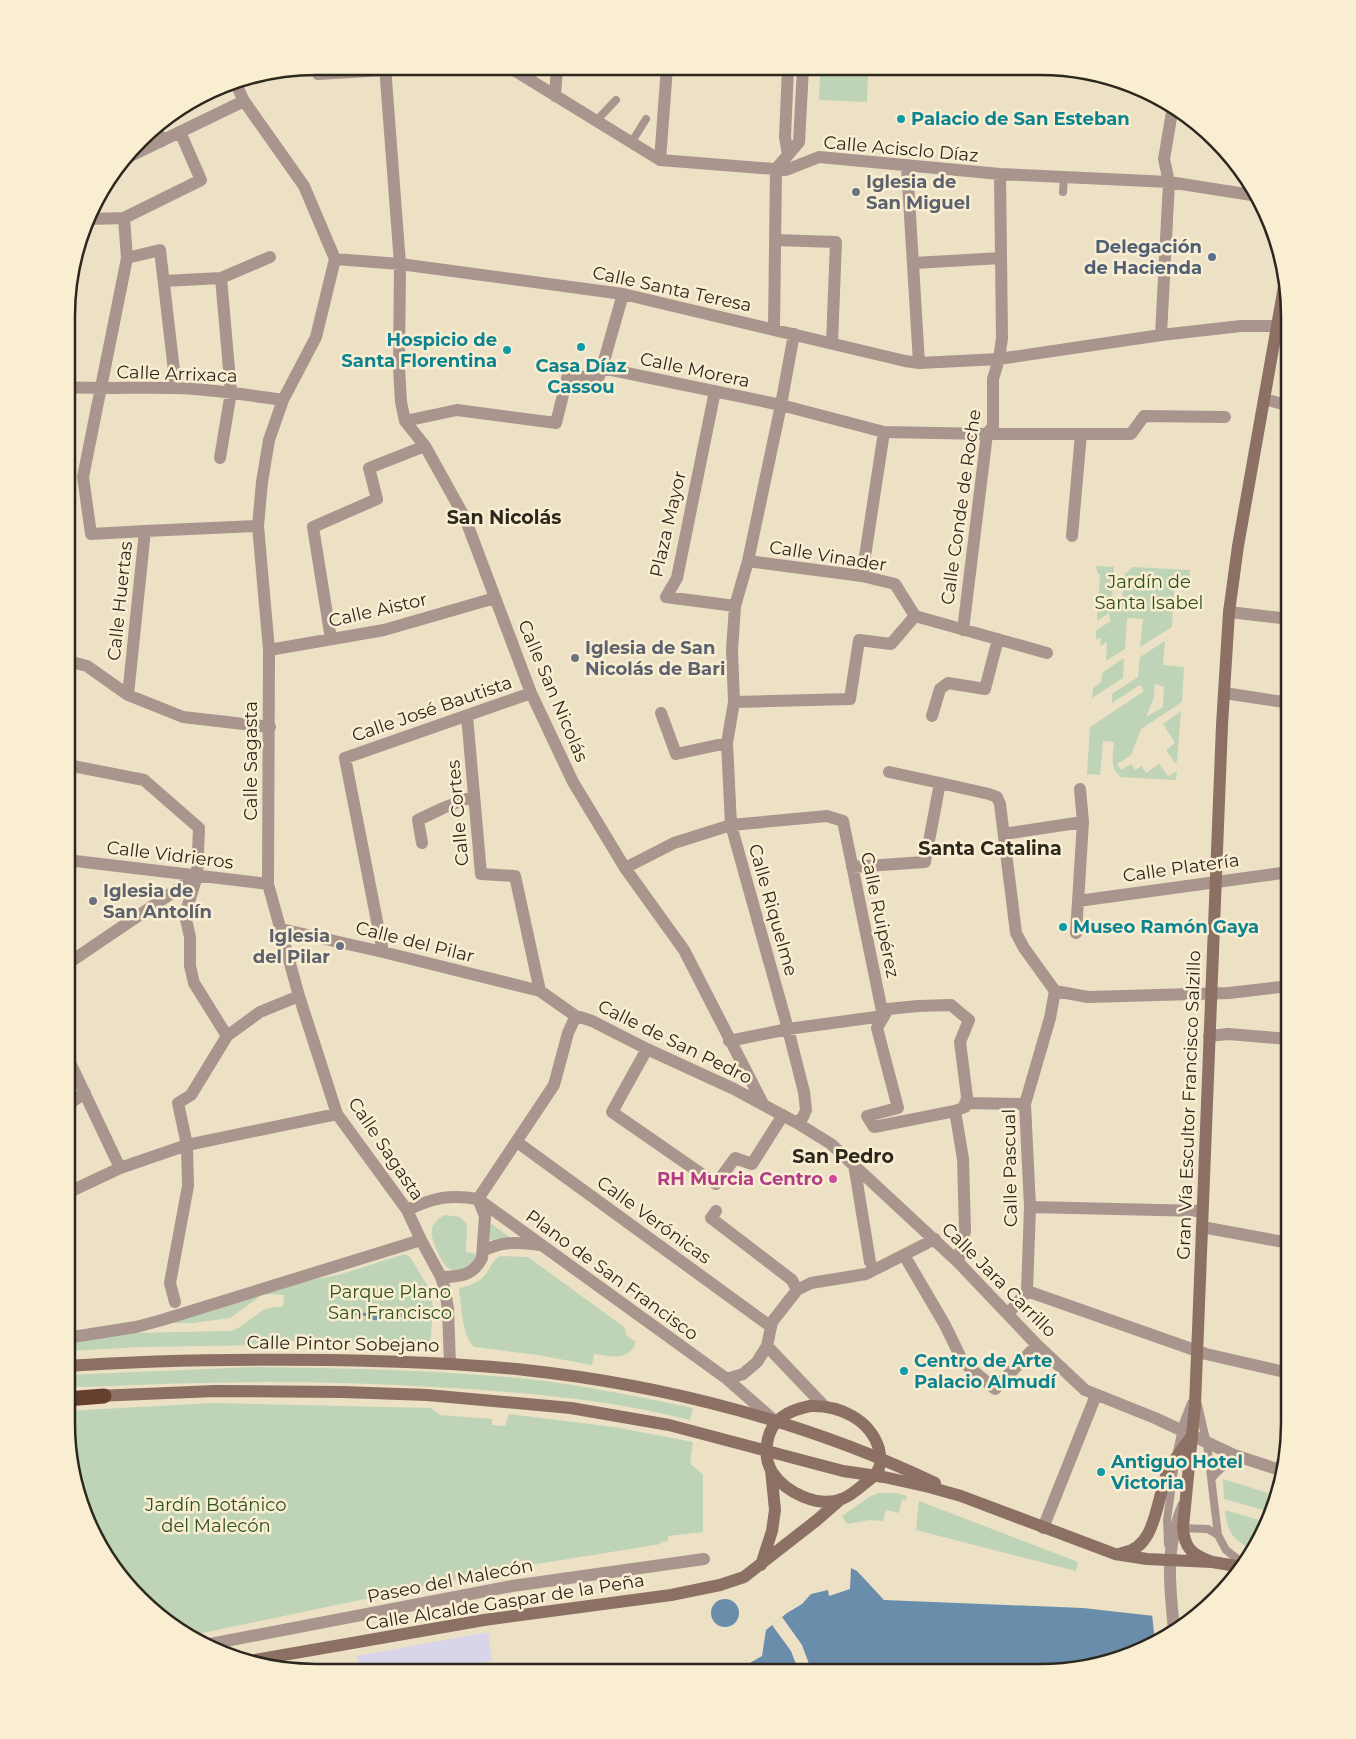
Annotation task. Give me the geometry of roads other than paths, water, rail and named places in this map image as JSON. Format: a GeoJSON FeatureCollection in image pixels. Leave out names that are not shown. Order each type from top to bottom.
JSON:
{"type":"FeatureCollection","features":[{"type":"Feature","properties":{"kind":"highway"},"geometry":{"type":"LineString","coordinates":[[75,1398],[104,1396]]}},
{"type":"Feature","properties":{"kind":"main road","name":"Gran Vía Escultor Francisco Salzillo"},"geometry":{"type":"LineString","coordinates":[[1175,1532],[1185,1501],[1187,1434],[1195,1395],[1209,1036],[1229,612],[1238,546],[1264,399],[1281,337]]}},
{"type":"Feature","properties":{"kind":"main road","name":"Calle Pintor Sobejano"},"geometry":{"type":"LineString","coordinates":[[75,1366],[231,1359],[450,1364]]}},
{"type":"Feature","properties":{"kind":"main road"},"geometry":{"type":"LineString","coordinates":[[450,1364],[523,1370],[609,1382],[701,1401],[776,1422],[881,1458],[971,1500],[1115,1554],[1169,1561],[1212,1562],[1235,1565]]}},
{"type":"Feature","properties":{"kind":"main road"},"geometry":{"type":"LineString","coordinates":[[75,1394],[104,1396],[265,1391],[376,1393],[453,1397],[571,1408],[704,1433],[843,1471],[924,1486],[971,1500]]}},
{"type":"Feature","properties":{"kind":"main road"},"geometry":{"type":"LineString","coordinates":[[761,1565],[772,1532],[774,1517],[771,1470],[766,1450],[769,1436],[776,1422],[799,1409],[824,1406],[847,1413],[865,1425],[876,1442],[881,1458],[879,1469],[874,1476],[855,1492],[842,1499],[831,1501],[813,1500],[791,1490],[771,1470]]}},
{"type":"Feature","properties":{"kind":"main road"},"geometry":{"type":"LineString","coordinates":[[1115,1554],[1136,1550],[1145,1540],[1152,1525],[1165,1478],[1187,1434]]}},
{"type":"Feature","properties":{"kind":"main road","name":"Calle Alcalde Gaspar de la Peña"},"geometry":{"type":"LineString","coordinates":[[270,1659],[484,1620],[697,1590],[720,1585],[744,1577],[842,1499]]}},
{"type":"Feature","properties":{"kind":"main road"},"geometry":{"type":"LineString","coordinates":[[1175,1532],[1188,1548],[1199,1557],[1212,1562]]}},
{"type":"Feature","properties":{"kind":"street","name":"Calle San Nicolás"},"geometry":{"type":"LineString","coordinates":[[386,75],[400,264],[399,368],[401,402],[405,421],[425,446],[465,518],[531,693],[573,782],[624,868],[684,950],[763,1104]]}},
{"type":"Feature","properties":{"kind":"street","name":"Calle Acisclo Díaz"},"geometry":{"type":"LineString","coordinates":[[522,75],[660,160],[786,170],[819,157],[1000,174],[1169,182],[1248,194]]}},
{"type":"Feature","properties":{"kind":"street"},"geometry":{"type":"LineString","coordinates":[[555,96],[556,75]]}},
{"type":"Feature","properties":{"kind":"street"},"geometry":{"type":"LineString","coordinates":[[660,160],[666,75]]}},
{"type":"Feature","properties":{"kind":"street"},"geometry":{"type":"LineString","coordinates":[[788,75],[785,137],[788,155]]}},
{"type":"Feature","properties":{"kind":"street"},"geometry":{"type":"LineString","coordinates":[[774,329],[776,169],[799,142],[803,75]]}},
{"type":"Feature","properties":{"kind":"street"},"geometry":{"type":"LineString","coordinates":[[238,88],[244,101],[304,186],[335,259]]}},
{"type":"Feature","properties":{"kind":"street"},"geometry":{"type":"LineString","coordinates":[[141,151],[244,101]]}},
{"type":"Feature","properties":{"kind":"street"},"geometry":{"type":"LineString","coordinates":[[1160,335],[1169,182],[1164,159],[1172,114]]}},
{"type":"Feature","properties":{"kind":"street"},"geometry":{"type":"LineString","coordinates":[[96,219],[124,218],[201,180],[180,132]]}},
{"type":"Feature","properties":{"kind":"street"},"geometry":{"type":"LineString","coordinates":[[159,134],[162,141]]}},
{"type":"Feature","properties":{"kind":"street"},"geometry":{"type":"LineString","coordinates":[[907,166],[919,363]]}},
{"type":"Feature","properties":{"kind":"street","name":"Calle Conde de Roche"},"geometry":{"type":"LineString","coordinates":[[963,630],[987,434],[993,426],[993,379],[999,359],[1002,338],[1004,264],[1000,174]]}},
{"type":"Feature","properties":{"kind":"street"},"geometry":{"type":"LineString","coordinates":[[100,389],[127,258],[124,218]]}},
{"type":"Feature","properties":{"kind":"street"},"geometry":{"type":"LineString","coordinates":[[775,240],[836,242],[832,343]]}},
{"type":"Feature","properties":{"kind":"street"},"geometry":{"type":"LineString","coordinates":[[127,258],[160,250],[176,388]]}},
{"type":"Feature","properties":{"kind":"street"},"geometry":{"type":"LineString","coordinates":[[164,282],[221,278],[270,257]]}},
{"type":"Feature","properties":{"kind":"street","name":"Calle Santa Teresa"},"geometry":{"type":"LineString","coordinates":[[335,259],[400,264],[622,294],[919,363],[999,359],[1160,335],[1241,326],[1281,326]]}},
{"type":"Feature","properties":{"kind":"street","name":"Calle Sagasta"},"geometry":{"type":"LineString","coordinates":[[335,259],[316,337],[284,400],[269,440],[262,482],[258,526],[269,650],[268,884],[299,996],[337,1114],[407,1210],[421,1240]]}},
{"type":"Feature","properties":{"kind":"street"},"geometry":{"type":"LineString","coordinates":[[914,263],[1004,264]]}},
{"type":"Feature","properties":{"kind":"street"},"geometry":{"type":"LineString","coordinates":[[220,458],[231,392],[221,278]]}},
{"type":"Feature","properties":{"kind":"street"},"geometry":{"type":"LineString","coordinates":[[405,421],[457,410],[556,423],[568,375],[598,379],[622,294]]}},
{"type":"Feature","properties":{"kind":"street","name":"Calle Riquelme"},"geometry":{"type":"LineString","coordinates":[[794,334],[781,406],[748,561],[735,606],[732,650],[734,702],[727,743],[730,825],[788,1029],[806,1102],[806,1110],[803,1117],[797,1122]]}},
{"type":"Feature","properties":{"kind":"street","name":"Calle Morera"},"geometry":{"type":"LineString","coordinates":[[602,368],[781,406],[884,432],[1131,434],[1144,416],[1225,417]]}},
{"type":"Feature","properties":{"kind":"street","name":"Calle Arrixaca"},"geometry":{"type":"LineString","coordinates":[[75,387],[100,389],[176,388],[231,392],[284,400]]}},
{"type":"Feature","properties":{"kind":"street","name":"Calle Huertas"},"geometry":{"type":"LineString","coordinates":[[100,389],[83,477],[91,534],[145,531],[128,696]]}},
{"type":"Feature","properties":{"kind":"street","name":"Plaza Mayor"},"geometry":{"type":"LineString","coordinates":[[714,391],[677,578],[666,597],[735,606]]}},
{"type":"Feature","properties":{"kind":"street"},"geometry":{"type":"LineString","coordinates":[[1264,399],[1281,404]]}},
{"type":"Feature","properties":{"kind":"street"},"geometry":{"type":"LineString","coordinates":[[862,576],[884,432]]}},
{"type":"Feature","properties":{"kind":"street"},"geometry":{"type":"LineString","coordinates":[[1072,536],[1081,434]]}},
{"type":"Feature","properties":{"kind":"street"},"geometry":{"type":"LineString","coordinates":[[331,639],[313,527],[377,499],[369,468],[425,446]]}},
{"type":"Feature","properties":{"kind":"street"},"geometry":{"type":"LineString","coordinates":[[145,531],[258,526]]}},
{"type":"Feature","properties":{"kind":"street","name":"Calle Vinader"},"geometry":{"type":"LineString","coordinates":[[748,561],[862,576],[895,584],[915,616]]}},
{"type":"Feature","properties":{"kind":"street","name":"Calle Aistor"},"geometry":{"type":"LineString","coordinates":[[269,650],[384,630],[495,598]]}},
{"type":"Feature","properties":{"kind":"street"},"geometry":{"type":"LineString","coordinates":[[1229,612],[1281,618]]}},
{"type":"Feature","properties":{"kind":"street"},"geometry":{"type":"LineString","coordinates":[[734,702],[850,699],[860,640],[891,644],[915,616],[1047,653]]}},
{"type":"Feature","properties":{"kind":"street"},"geometry":{"type":"LineString","coordinates":[[932,716],[940,689],[948,683],[985,689],[998,639]]}},
{"type":"Feature","properties":{"kind":"street"},"geometry":{"type":"LineString","coordinates":[[75,663],[87,666],[128,696],[184,717],[270,727]]}},
{"type":"Feature","properties":{"kind":"street"},"geometry":{"type":"LineString","coordinates":[[1224,692],[1281,702]]}},
{"type":"Feature","properties":{"kind":"street","name":"Calle José Bautista"},"geometry":{"type":"LineString","coordinates":[[383,952],[345,758],[531,693]]}},
{"type":"Feature","properties":{"kind":"street"},"geometry":{"type":"LineString","coordinates":[[660,713],[676,754],[727,743]]}},
{"type":"Feature","properties":{"kind":"street","name":"Calle Cortes"},"geometry":{"type":"LineString","coordinates":[[467,716],[481,874],[515,876],[540,991]]}},
{"type":"Feature","properties":{"kind":"street"},"geometry":{"type":"LineString","coordinates":[[75,766],[144,780],[199,828],[197,876],[185,915],[190,937],[189,958],[191,974],[194,983],[227,1036]]}},
{"type":"Feature","properties":{"kind":"street"},"geometry":{"type":"LineString","coordinates":[[889,772],[989,794],[999,800],[1016,934],[1056,991],[1088,997],[1211,993],[1281,987]]}},
{"type":"Feature","properties":{"kind":"street"},"geometry":{"type":"LineString","coordinates":[[852,867],[925,862],[940,783]]}},
{"type":"Feature","properties":{"kind":"street"},"geometry":{"type":"LineString","coordinates":[[1076,933],[1083,822],[1080,789]]}},
{"type":"Feature","properties":{"kind":"street"},"geometry":{"type":"LineString","coordinates":[[422,843],[418,820],[474,796]]}},
{"type":"Feature","properties":{"kind":"street","name":"Calle Ruipérez"},"geometry":{"type":"LineString","coordinates":[[730,825],[827,816],[842,821],[883,1016],[877,1028],[898,1108],[866,1116],[874,1127],[960,1107]]}},
{"type":"Feature","properties":{"kind":"street"},"geometry":{"type":"LineString","coordinates":[[1004,834],[1083,822]]}},
{"type":"Feature","properties":{"kind":"street"},"geometry":{"type":"LineString","coordinates":[[624,868],[674,843],[730,825]]}},
{"type":"Feature","properties":{"kind":"street","name":"Calle Vidrieros"},"geometry":{"type":"LineString","coordinates":[[75,861],[268,884]]}},
{"type":"Feature","properties":{"kind":"street","name":"Calle Platería"},"geometry":{"type":"LineString","coordinates":[[1078,901],[1281,873]]}},
{"type":"Feature","properties":{"kind":"street"},"geometry":{"type":"LineString","coordinates":[[75,959],[197,876]]}},
{"type":"Feature","properties":{"kind":"street","name":"Calle del Pilar"},"geometry":{"type":"LineString","coordinates":[[281,928],[540,991]]}},
{"type":"Feature","properties":{"kind":"street","name":"Calle de San Pedro"},"geometry":{"type":"LineString","coordinates":[[540,991],[577,1018],[580,1017],[592,1021],[734,1089],[797,1122]]}},
{"type":"Feature","properties":{"kind":"street","name":"Calle Pascual"},"geometry":{"type":"LineString","coordinates":[[1027,1291],[1030,1207],[1025,1104],[1056,991]]}},
{"type":"Feature","properties":{"kind":"street"},"geometry":{"type":"LineString","coordinates":[[175,1302],[170,1283],[188,1186],[187,1145],[178,1103],[191,1095],[227,1036],[260,1012],[299,996]]}},
{"type":"Feature","properties":{"kind":"street"},"geometry":{"type":"LineString","coordinates":[[730,1041],[788,1029],[883,1016],[888,1009],[918,1006],[950,1005],[969,1020],[960,1042],[967,1097],[960,1107],[965,1231],[958,1262]]}},
{"type":"Feature","properties":{"kind":"street"},"geometry":{"type":"LineString","coordinates":[[478,1199],[554,1086],[568,1033],[577,1018]]}},
{"type":"Feature","properties":{"kind":"street"},"geometry":{"type":"LineString","coordinates":[[1209,1036],[1228,1034],[1281,1038]]}},
{"type":"Feature","properties":{"kind":"street"},"geometry":{"type":"LineString","coordinates":[[647,1049],[612,1112],[716,1184],[735,1158],[752,1164],[783,1115]]}},
{"type":"Feature","properties":{"kind":"street"},"geometry":{"type":"LineString","coordinates":[[75,1072],[120,1168]]}},
{"type":"Feature","properties":{"kind":"street"},"geometry":{"type":"LineString","coordinates":[[75,1099],[85,1093]]}},
{"type":"Feature","properties":{"kind":"street"},"geometry":{"type":"LineString","coordinates":[[960,1107],[1025,1104]]}},
{"type":"Feature","properties":{"kind":"street"},"geometry":{"type":"LineString","coordinates":[[75,1189],[120,1168],[187,1145],[337,1114]]}},
{"type":"Feature","properties":{"kind":"street","name":"Calle Jara Carrillo"},"geometry":{"type":"LineString","coordinates":[[797,1122],[830,1144],[854,1164],[935,1239],[1037,1345],[1085,1390],[1155,1418],[1207,1444],[1276,1469]]}},
{"type":"Feature","properties":{"kind":"street","name":"Calle Verónicas"},"geometry":{"type":"LineString","coordinates":[[517,1142],[770,1326]]}},
{"type":"Feature","properties":{"kind":"street"},"geometry":{"type":"LineString","coordinates":[[854,1164],[870,1262]]}},
{"type":"Feature","properties":{"kind":"street"},"geometry":{"type":"LineString","coordinates":[[407,1210],[423,1202],[447,1196],[478,1199]]}},
{"type":"Feature","properties":{"kind":"street"},"geometry":{"type":"LineString","coordinates":[[441,1277],[460,1277],[479,1264],[483,1251],[485,1216],[478,1199]]}},
{"type":"Feature","properties":{"kind":"street","name":"Plano de San Francisco"},"geometry":{"type":"LineString","coordinates":[[478,1199],[727,1378],[776,1422]]}},
{"type":"Feature","properties":{"kind":"street"},"geometry":{"type":"LineString","coordinates":[[1030,1207],[1202,1211]]}},
{"type":"Feature","properties":{"kind":"street"},"geometry":{"type":"LineString","coordinates":[[716,1211],[711,1218],[792,1280],[797,1290]]}},
{"type":"Feature","properties":{"kind":"street"},"geometry":{"type":"LineString","coordinates":[[1202,1227],[1281,1242]]}},
{"type":"Feature","properties":{"kind":"street"},"geometry":{"type":"LineString","coordinates":[[727,1378],[743,1374],[763,1355],[768,1346],[770,1326],[797,1290],[811,1283],[866,1274],[935,1239]]}},
{"type":"Feature","properties":{"kind":"street"},"geometry":{"type":"LineString","coordinates":[[75,1337],[130,1328],[162,1320],[421,1240]]}},
{"type":"Feature","properties":{"kind":"street","name":"Calle Pintor Sobejano"},"geometry":{"type":"LineString","coordinates":[[421,1240],[441,1277],[445,1290],[448,1309],[450,1364]]}},
{"type":"Feature","properties":{"kind":"street"},"geometry":{"type":"LineString","coordinates":[[483,1251],[500,1244],[541,1245]]}},
{"type":"Feature","properties":{"kind":"street"},"geometry":{"type":"LineString","coordinates":[[904,1255],[945,1325],[963,1362],[996,1389],[1037,1345]]}},
{"type":"Feature","properties":{"kind":"street"},"geometry":{"type":"LineString","coordinates":[[1008,1314],[1027,1291],[1197,1351],[1281,1371]]}},
{"type":"Feature","properties":{"kind":"street"},"geometry":{"type":"LineString","coordinates":[[768,1346],[824,1406]]}},
{"type":"Feature","properties":{"kind":"street"},"geometry":{"type":"LineString","coordinates":[[1043,1528],[1096,1395]]}},
{"type":"Feature","properties":{"kind":"street"},"geometry":{"type":"LineString","coordinates":[[1174,1623],[1169,1561],[1175,1532]]}},
{"type":"Feature","properties":{"kind":"street","name":"Paseo del Malecón"},"geometry":{"type":"LineString","coordinates":[[217,1643],[512,1586],[704,1559]]}},
{"type":"Feature","properties":{"kind":"lane"},"geometry":{"type":"LineString","coordinates":[[596,121],[616,100]]}},
{"type":"Feature","properties":{"kind":"lane"},"geometry":{"type":"LineString","coordinates":[[631,143],[646,119]]}},
{"type":"Feature","properties":{"kind":"lane"},"geometry":{"type":"LineString","coordinates":[[1063,192],[1064,177]]}},
{"type":"Feature","properties":{"kind":"lane","name":"Gran Vía Escultor Francisco Salzillo"},"geometry":{"type":"LineString","coordinates":[[1195,1395],[1207,1444],[1218,1535]]}},
{"type":"Feature","properties":{"kind":"lane"},"geometry":{"type":"LineString","coordinates":[[1176,1458],[1168,1515],[1175,1532],[1208,1529],[1218,1535],[1226,1550],[1238,1560]]}},
{"type":"Feature","properties":{"kind":"lane"},"geometry":{"type":"LineString","coordinates":[[1212,1478],[1222,1467],[1229,1463],[1249,1460]]}},
{"type":"Feature","properties":{"kind":"water"},"geometry":{"type":"Polygon","coordinates":[[[372,1309],[383,1309],[383,1313],[405,1313],[405,1317],[382,1317],[382,1320],[371,1320],[371,1316],[335,1315],[335,1312],[372,1313],[372,1309]]]}},
{"type":"Feature","properties":{"kind":"water"},"geometry":{"type":"Polygon","coordinates":[[[851,1568],[857,1571],[884,1600],[1083,1608],[1180,1619],[1160,1632],[1132,1646],[1102,1656],[1071,1662],[1040,1664],[748,1664],[762,1656],[766,1630],[802,1604],[811,1594],[828,1590],[829,1596],[850,1589],[851,1568]]]}},
{"type":"Feature","properties":{"kind":"water"},"geometry":{"type":"Polygon","coordinates":[[[725,1599],[735,1603],[739,1613],[735,1623],[725,1627],[715,1623],[711,1613],[715,1603],[725,1599]]]}},
{"type":"Feature","properties":{"kind":"place","name":"Palacio de San Esteban"},"geometry":{"type":"Point","coordinates":[901,119]}},
{"type":"Feature","properties":{"kind":"place","name":"Iglesia de San Miguel"},"geometry":{"type":"Point","coordinates":[856,192]}},
{"type":"Feature","properties":{"kind":"place","name":"Delegación de Hacienda"},"geometry":{"type":"Point","coordinates":[1212,257]}},
{"type":"Feature","properties":{"kind":"place","name":"Casa Díaz Cassou"},"geometry":{"type":"Point","coordinates":[581,347]}},
{"type":"Feature","properties":{"kind":"place","name":"Hospicio de Santa Florentina"},"geometry":{"type":"Point","coordinates":[507,350]}},
{"type":"Feature","properties":{"kind":"place","name":"Iglesia de San Nicolás de Bari"},"geometry":{"type":"Point","coordinates":[575,658]}},
{"type":"Feature","properties":{"kind":"place","name":"Iglesia de San Antolín"},"geometry":{"type":"Point","coordinates":[93,901]}},
{"type":"Feature","properties":{"kind":"place","name":"Museo Ramón Gaya"},"geometry":{"type":"Point","coordinates":[1063,927]}},
{"type":"Feature","properties":{"kind":"place","name":"Iglesia del Pilar"},"geometry":{"type":"Point","coordinates":[340,946]}},
{"type":"Feature","properties":{"kind":"place","name":"RH Murcia Centro"},"geometry":{"type":"Point","coordinates":[833,1179]}},
{"type":"Feature","properties":{"kind":"place","name":"Centro de Arte Palacio Almudí"},"geometry":{"type":"Point","coordinates":[904,1371]}},
{"type":"Feature","properties":{"kind":"place","name":"Antiguo Hotel Victoria"},"geometry":{"type":"Point","coordinates":[1101,1472]}},
{"type":"Feature","properties":{"kind":"district","name":"San Nicolás"},"geometry":{"type":"Point","coordinates":[504,517]}},
{"type":"Feature","properties":{"kind":"district","name":"Santa Catalina"},"geometry":{"type":"Point","coordinates":[990,848]}},
{"type":"Feature","properties":{"kind":"district","name":"San Pedro"},"geometry":{"type":"Point","coordinates":[843,1156]}},
{"type":"Feature","properties":{"kind":"park label","name":"Jardín de Santa Isabel"},"geometry":{"type":"Point","coordinates":[1149,592]}},
{"type":"Feature","properties":{"kind":"park label","name":"Parque Plano San Francisco"},"geometry":{"type":"Point","coordinates":[390,1302]}},
{"type":"Feature","properties":{"kind":"park label","name":"Jardín Botánico del Malecón"},"geometry":{"type":"Point","coordinates":[216,1515]}}]}
